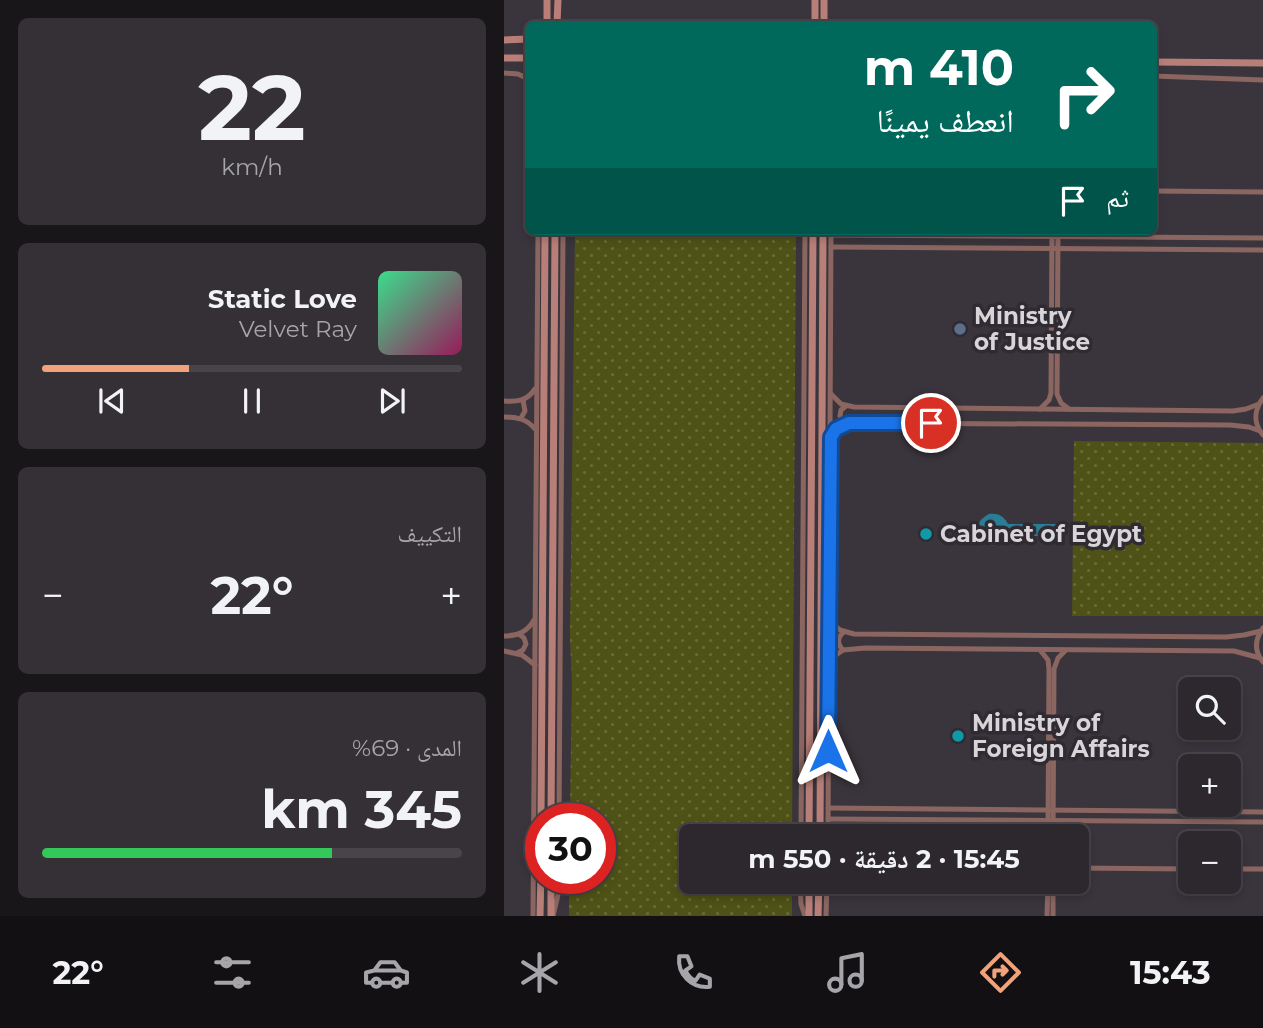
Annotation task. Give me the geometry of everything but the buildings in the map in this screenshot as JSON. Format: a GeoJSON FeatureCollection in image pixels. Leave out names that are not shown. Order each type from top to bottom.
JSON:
{"type":"FeatureCollection","features":[{"type":"Feature","properties":{"kind":"street"},"geometry":{"type":"LineString","coordinates":[[547,0],[547,21]]}},
{"type":"Feature","properties":{"kind":"street"},"geometry":{"type":"LineString","coordinates":[[556,21],[558,0]]}},
{"type":"Feature","properties":{"kind":"street"},"geometry":{"type":"LineString","coordinates":[[824,0],[824,21]]}},
{"type":"Feature","properties":{"kind":"street"},"geometry":{"type":"LineString","coordinates":[[815,1],[815,21]]}},
{"type":"Feature","properties":{"kind":"street"},"geometry":{"type":"LineString","coordinates":[[504,40],[525,40]]}},
{"type":"Feature","properties":{"kind":"street"},"geometry":{"type":"LineString","coordinates":[[504,58],[525,58]]}},
{"type":"Feature","properties":{"kind":"street"},"geometry":{"type":"LineString","coordinates":[[1157,62],[1263,63]]}},
{"type":"Feature","properties":{"kind":"street"},"geometry":{"type":"LineString","coordinates":[[504,73],[525,78]]}},
{"type":"Feature","properties":{"kind":"street"},"geometry":{"type":"LineString","coordinates":[[1157,76],[1263,80]]}},
{"type":"Feature","properties":{"kind":"street"},"geometry":{"type":"LineString","coordinates":[[1157,191],[1263,192]]}},
{"type":"Feature","properties":{"kind":"street"},"geometry":{"type":"LineString","coordinates":[[533,916],[538,235]]}},
{"type":"Feature","properties":{"kind":"street"},"geometry":{"type":"LineString","coordinates":[[541,803],[545,235]]}},
{"type":"Feature","properties":{"kind":"street"},"geometry":{"type":"LineString","coordinates":[[551,803],[555,235]]}},
{"type":"Feature","properties":{"kind":"street"},"geometry":{"type":"LineString","coordinates":[[559,803],[563,235]]}},
{"type":"Feature","properties":{"kind":"street"},"geometry":{"type":"LineString","coordinates":[[801,824],[805,235]]}},
{"type":"Feature","properties":{"kind":"street"},"geometry":{"type":"LineString","coordinates":[[809,824],[813,235]]}},
{"type":"Feature","properties":{"kind":"street"},"geometry":{"type":"LineString","coordinates":[[829,235],[831,437]]}},
{"type":"Feature","properties":{"kind":"street"},"geometry":{"type":"LineString","coordinates":[[828,824],[824,720],[830,660],[826,454],[822,441],[829,235]]}},
{"type":"Feature","properties":{"kind":"street"},"geometry":{"type":"LineString","coordinates":[[1055,235],[1057,394],[1061,403],[1069,409]]}},
{"type":"Feature","properties":{"kind":"street"},"geometry":{"type":"LineString","coordinates":[[1107,235],[1263,238]]}},
{"type":"Feature","properties":{"kind":"street"},"geometry":{"type":"LineString","coordinates":[[831,247],[1263,250]]}},
{"type":"Feature","properties":{"kind":"street"},"geometry":{"type":"LineString","coordinates":[[1040,409],[1049,400],[1051,393],[1055,248]]}},
{"type":"Feature","properties":{"kind":"street"},"geometry":{"type":"LineString","coordinates":[[504,401],[523,400],[530,396],[536,386]]}},
{"type":"Feature","properties":{"kind":"street"},"geometry":{"type":"LineString","coordinates":[[831,394],[846,406],[1233,411],[1259,404]]}},
{"type":"Feature","properties":{"kind":"street"},"geometry":{"type":"LineString","coordinates":[[1261,433],[1255,418],[1263,398]]}},
{"type":"Feature","properties":{"kind":"street"},"geometry":{"type":"LineString","coordinates":[[521,418],[525,411],[523,400]]}},
{"type":"Feature","properties":{"kind":"street"},"geometry":{"type":"LineString","coordinates":[[844,424],[840,416],[841,410],[846,406]]}},
{"type":"Feature","properties":{"kind":"street"},"geometry":{"type":"LineString","coordinates":[[504,417],[521,418],[536,430]]}},
{"type":"Feature","properties":{"kind":"street"},"geometry":{"type":"LineString","coordinates":[[820,824],[826,454],[836,429],[853,422],[1230,425],[1249,426],[1261,433]]}},
{"type":"Feature","properties":{"kind":"street"},"geometry":{"type":"LineString","coordinates":[[812,441],[822,441]]}},
{"type":"Feature","properties":{"kind":"street"},"geometry":{"type":"LineString","coordinates":[[504,636],[519,634],[528,629],[535,617]]}},
{"type":"Feature","properties":{"kind":"street"},"geometry":{"type":"LineString","coordinates":[[829,621],[844,632],[859,634],[1226,637],[1262,629]]}},
{"type":"Feature","properties":{"kind":"street"},"geometry":{"type":"LineString","coordinates":[[1261,660],[1256,644],[1262,629]]}},
{"type":"Feature","properties":{"kind":"street"},"geometry":{"type":"LineString","coordinates":[[843,650],[838,640],[844,632]]}},
{"type":"Feature","properties":{"kind":"street"},"geometry":{"type":"LineString","coordinates":[[517,653],[523,650],[526,644],[519,634]]}},
{"type":"Feature","properties":{"kind":"street"},"geometry":{"type":"LineString","coordinates":[[830,660],[843,650],[865,648],[1234,651],[1261,660]]}},
{"type":"Feature","properties":{"kind":"street"},"geometry":{"type":"LineString","coordinates":[[1040,650],[1046,656],[1049,669],[1051,821]]}},
{"type":"Feature","properties":{"kind":"street"},"geometry":{"type":"LineString","coordinates":[[1051,811],[1054,669],[1058,658],[1066,650]]}},
{"type":"Feature","properties":{"kind":"street"},"geometry":{"type":"LineString","coordinates":[[504,651],[527,657],[535,665]]}},
{"type":"Feature","properties":{"kind":"street"},"geometry":{"type":"LineString","coordinates":[[534,765],[542,773]]}},
{"type":"Feature","properties":{"kind":"street"},"geometry":{"type":"LineString","coordinates":[[828,808],[1263,811]]}},
{"type":"Feature","properties":{"kind":"street"},"geometry":{"type":"LineString","coordinates":[[828,819],[1263,822]]}},
{"type":"Feature","properties":{"kind":"street"},"geometry":{"type":"LineString","coordinates":[[1089,868],[1178,869]]}},
{"type":"Feature","properties":{"kind":"street"},"geometry":{"type":"LineString","coordinates":[[1241,869],[1262,869]]}},
{"type":"Feature","properties":{"kind":"street"},"geometry":{"type":"LineString","coordinates":[[540,894],[540,916]]}},
{"type":"Feature","properties":{"kind":"street"},"geometry":{"type":"LineString","coordinates":[[551,894],[552,916]]}},
{"type":"Feature","properties":{"kind":"street"},"geometry":{"type":"LineString","coordinates":[[552,916],[558,894]]}},
{"type":"Feature","properties":{"kind":"street"},"geometry":{"type":"LineString","coordinates":[[801,894],[801,904],[807,916]]}},
{"type":"Feature","properties":{"kind":"street"},"geometry":{"type":"LineString","coordinates":[[807,916],[808,894]]}},
{"type":"Feature","properties":{"kind":"street"},"geometry":{"type":"LineString","coordinates":[[818,916],[819,894]]}},
{"type":"Feature","properties":{"kind":"street"},"geometry":{"type":"LineString","coordinates":[[826,916],[827,894]]}},
{"type":"Feature","properties":{"kind":"street"},"geometry":{"type":"LineString","coordinates":[[1047,916],[1048,894]]}},
{"type":"Feature","properties":{"kind":"street"},"geometry":{"type":"LineString","coordinates":[[1053,894],[1053,916]]}},
{"type":"Feature","properties":{"kind":"shaded area"},"geometry":{"type":"Polygon","coordinates":[[[575,235],[796,235],[792,824],[679,824],[679,894],[792,894],[792,916],[569,916],[569,894],[616,894],[616,803],[570,803],[570,639],[575,235]]]}},
{"type":"Feature","properties":{"kind":"shaded area"},"geometry":{"type":"Polygon","coordinates":[[[1074,441],[1263,443],[1263,616],[1072,616],[1074,441]]]}},
{"type":"Feature","properties":{"kind":"water"},"geometry":{"type":"Polygon","coordinates":[[[989,514],[1000,516],[1008,524],[1059,524],[1059,536],[1008,536],[994,546],[987,544],[981,540],[978,527],[981,520],[989,514]]]}},
{"type":"Feature","properties":{"kind":"place","name":"Ministry of Justice"},"geometry":{"type":"Point","coordinates":[960,329]}},
{"type":"Feature","properties":{"kind":"place","name":"Cabinet of Egypt"},"geometry":{"type":"Point","coordinates":[926,534]}},
{"type":"Feature","properties":{"kind":"place","name":"Ministry of Foreign Affairs"},"geometry":{"type":"Point","coordinates":[958,736]}},
{"type":"Feature","properties":{"kind":"route"},"geometry":{"type":"LineString","coordinates":[[828,751],[831,437],[836,429],[849,423],[931,423]]}}]}
